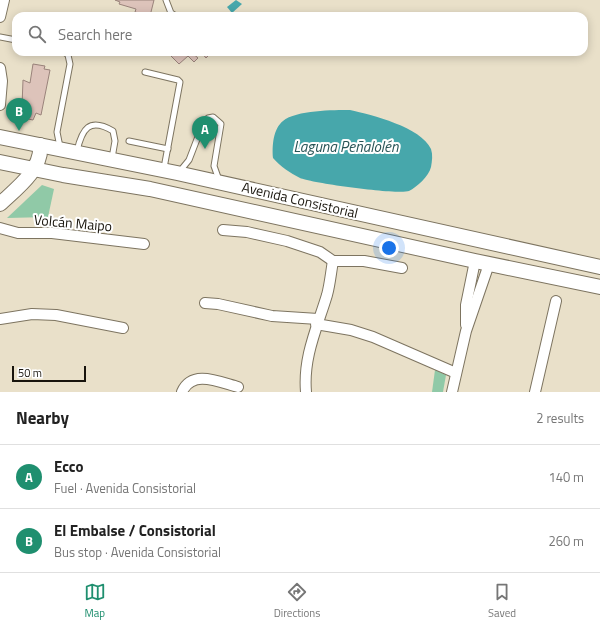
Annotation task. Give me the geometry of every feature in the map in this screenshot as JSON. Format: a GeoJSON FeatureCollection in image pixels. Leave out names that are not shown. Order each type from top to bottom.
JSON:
{"type":"FeatureCollection","features":[{"type":"Feature","properties":{"kind":"main road","name":"Avenida Consistorial"},"geometry":{"type":"LineString","coordinates":[[0,137],[170,171],[600,267]]}},
{"type":"Feature","properties":{"kind":"main road"},"geometry":{"type":"LineString","coordinates":[[0,204],[19,186],[33,169],[41,156],[43,146]]}},
{"type":"Feature","properties":{"kind":"main road","name":"Avenida Consistorial"},"geometry":{"type":"LineString","coordinates":[[0,162],[150,189],[336,231],[600,287]]}},
{"type":"Feature","properties":{"kind":"main road"},"geometry":{"type":"LineString","coordinates":[[336,231],[343,228],[347,222],[347,215],[342,209]]}},
{"type":"Feature","properties":{"kind":"street"},"geometry":{"type":"LineString","coordinates":[[0,17],[4,0]]}},
{"type":"Feature","properties":{"kind":"street"},"geometry":{"type":"LineString","coordinates":[[0,68],[2,81],[0,105]]}},
{"type":"Feature","properties":{"kind":"street","name":"Volcán Maipo"},"geometry":{"type":"LineString","coordinates":[[0,228],[18,233],[52,233],[144,244]]}},
{"type":"Feature","properties":{"kind":"street"},"geometry":{"type":"LineString","coordinates":[[223,230],[247,232],[287,241],[320,252],[333,261],[364,261],[402,268]]}},
{"type":"Feature","properties":{"kind":"street"},"geometry":{"type":"LineString","coordinates":[[306,392],[306,365],[317,321],[327,295],[333,261]]}},
{"type":"Feature","properties":{"kind":"street"},"geometry":{"type":"LineString","coordinates":[[466,331],[466,304],[475,261]]}},
{"type":"Feature","properties":{"kind":"street"},"geometry":{"type":"LineString","coordinates":[[452,392],[466,331],[489,264]]}},
{"type":"Feature","properties":{"kind":"street"},"geometry":{"type":"LineString","coordinates":[[535,392],[556,301]]}},
{"type":"Feature","properties":{"kind":"street"},"geometry":{"type":"LineString","coordinates":[[205,303],[218,304],[272,316],[317,321],[351,330],[374,337],[456,373]]}},
{"type":"Feature","properties":{"kind":"street"},"geometry":{"type":"LineString","coordinates":[[0,319],[32,314],[56,315],[123,328]]}},
{"type":"Feature","properties":{"kind":"street"},"geometry":{"type":"LineString","coordinates":[[182,392],[189,381],[196,379],[208,380],[238,387]]}},
{"type":"Feature","properties":{"kind":"lane"},"geometry":{"type":"LineString","coordinates":[[166,0],[172,12]]}},
{"type":"Feature","properties":{"kind":"lane"},"geometry":{"type":"LineString","coordinates":[[0,37],[12,39]]}},
{"type":"Feature","properties":{"kind":"lane"},"geometry":{"type":"LineString","coordinates":[[61,149],[57,132],[70,64],[68,56]]}},
{"type":"Feature","properties":{"kind":"lane"},"geometry":{"type":"LineString","coordinates":[[145,72],[178,80],[180,82],[168,149],[170,171],[190,160],[204,121],[213,117],[221,124],[214,166],[220,182]]}},
{"type":"Feature","properties":{"kind":"lane"},"geometry":{"type":"LineString","coordinates":[[77,152],[80,137],[88,127],[94,125],[104,126],[113,131],[115,141],[112,159]]}},
{"type":"Feature","properties":{"kind":"lane"},"geometry":{"type":"LineString","coordinates":[[43,146],[57,132]]}},
{"type":"Feature","properties":{"kind":"lane"},"geometry":{"type":"LineString","coordinates":[[129,141],[168,149]]}},
{"type":"Feature","properties":{"kind":"green space"},"geometry":{"type":"Polygon","coordinates":[[[42,185],[54,189],[48,217],[7,218],[42,185]]]}},
{"type":"Feature","properties":{"kind":"green space"},"geometry":{"type":"Polygon","coordinates":[[[435,370],[446,375],[443,392],[432,392],[435,370]]]}},
{"type":"Feature","properties":{"kind":"water"},"geometry":{"type":"Polygon","coordinates":[[[236,0],[242,4],[233,12],[231,12],[227,7],[236,0]]]}},
{"type":"Feature","properties":{"kind":"water","name":"Laguna Peñalolén"},"geometry":{"type":"Polygon","coordinates":[[[350,110],[395,123],[407,128],[426,141],[432,154],[431,167],[428,174],[416,187],[409,191],[402,192],[373,190],[307,180],[300,178],[286,170],[273,158],[275,133],[280,124],[289,117],[306,113],[350,110]]]}},
{"type":"Feature","properties":{"kind":"building"},"geometry":{"type":"Polygon","coordinates":[[[115,0],[154,0],[151,12],[135,12],[136,9],[119,4],[120,2],[115,0]]]}},
{"type":"Feature","properties":{"kind":"building"},"geometry":{"type":"Polygon","coordinates":[[[171,56],[188,56],[179,64],[171,56]]]}},
{"type":"Feature","properties":{"kind":"building"},"geometry":{"type":"Polygon","coordinates":[[[188,56],[196,56],[198,58],[194,62],[188,56]]]}},
{"type":"Feature","properties":{"kind":"building"},"geometry":{"type":"Polygon","coordinates":[[[33,64],[45,66],[44,69],[50,70],[41,115],[36,113],[33,120],[23,118],[25,106],[22,106],[23,80],[30,83],[33,64]]]}},
{"type":"Feature","properties":{"kind":"place","name":"El Embalse / Consistorial"},"geometry":{"type":"Point","coordinates":[19,131]}},
{"type":"Feature","properties":{"kind":"place","name":"Ecco"},"geometry":{"type":"Point","coordinates":[205,149]}}]}
